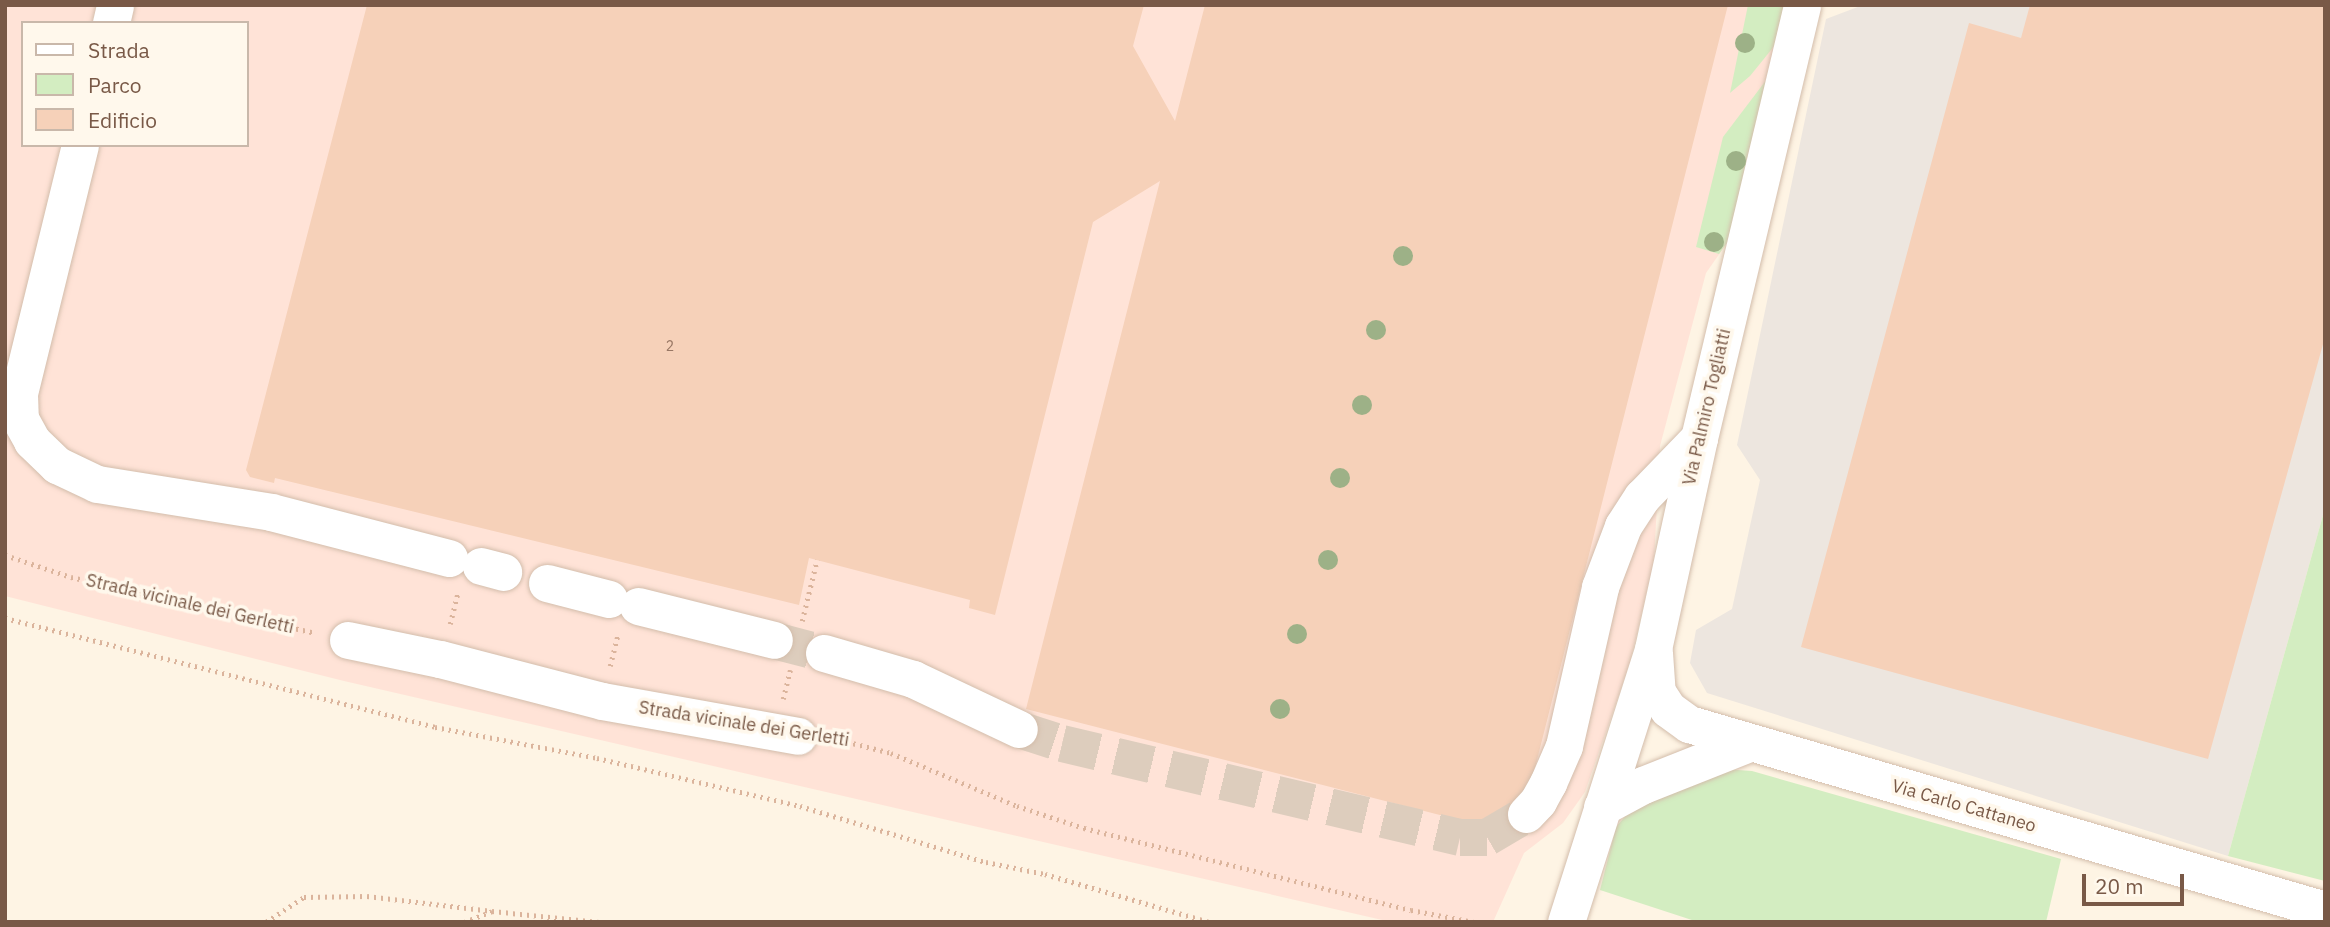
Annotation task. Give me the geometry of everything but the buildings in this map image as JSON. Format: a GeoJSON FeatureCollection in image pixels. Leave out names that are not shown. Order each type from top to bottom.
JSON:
{"type":"FeatureCollection","features":[{"type":"Feature","properties":{"kind":"street","name":"Via Palmiro Togliatti"},"geometry":{"type":"LineString","coordinates":[[1566,922],[1653,649],[1699,438],[1802,5]]}},
{"type":"Feature","properties":{"kind":"street"},"geometry":{"type":"LineString","coordinates":[[80,147],[19,394],[20,419],[32,441],[57,465],[97,484],[271,512],[478,565]]}},
{"type":"Feature","properties":{"kind":"street"},"geometry":{"type":"LineString","coordinates":[[1526,814],[1538,802],[1564,746],[1600,587],[1623,526],[1642,497],[1699,438]]}},
{"type":"Feature","properties":{"kind":"street"},"geometry":{"type":"LineString","coordinates":[[547,583],[774,640]]}},
{"type":"Feature","properties":{"kind":"street","name":"Strada vicinale dei Gerletti"},"geometry":{"type":"LineString","coordinates":[[348,640],[602,701],[798,736]]}},
{"type":"Feature","properties":{"kind":"street","name":"Via Carlo Cattaneo"},"geometry":{"type":"LineString","coordinates":[[1653,649],[1657,692],[1668,709],[1689,724],[2325,910]]}},
{"type":"Feature","properties":{"kind":"street"},"geometry":{"type":"LineString","coordinates":[[824,653],[913,679],[1019,729]]}},
{"type":"Feature","properties":{"kind":"street"},"geometry":{"type":"LineString","coordinates":[[1602,807],[1643,785],[1749,743]]}},
{"type":"Feature","properties":{"kind":"path","name":"Strada vicinale dei Gerletti"},"geometry":{"type":"LineString","coordinates":[[5,555],[71,578],[348,640]]}},
{"type":"Feature","properties":{"kind":"path"},"geometry":{"type":"LineString","coordinates":[[5,618],[435,727],[597,758],[800,806],[986,862],[1045,874],[1209,922]]}},
{"type":"Feature","properties":{"kind":"path","name":"Strada vicinale dei Gerletti"},"geometry":{"type":"LineString","coordinates":[[798,736],[843,738],[891,753],[1017,806],[1084,828],[1411,910],[1474,922]]}},
{"type":"Feature","properties":{"kind":"path"},"geometry":{"type":"LineString","coordinates":[[266,922],[304,897],[367,896],[599,922]]}},
{"type":"Feature","properties":{"kind":"path"},"geometry":{"type":"LineString","coordinates":[[464,922],[492,911]]}},
{"type":"Feature","properties":{"kind":"shaded area"},"geometry":{"type":"Polygon","coordinates":[[[5,5],[1787,5],[1734,233],[1706,273],[1660,446],[1654,561],[1630,663],[1585,792],[1563,823],[1524,853],[1493,922],[1391,922],[344,681],[5,596],[5,5]]]}},
{"type":"Feature","properties":{"kind":"shaded area"},"geometry":{"type":"Polygon","coordinates":[[[1863,5],[2325,5],[2325,508],[2228,856],[1707,693],[1690,663],[1696,630],[1732,609],[1760,480],[1737,445],[1826,19],[1863,5]]]}},
{"type":"Feature","properties":{"kind":"green space"},"geometry":{"type":"Polygon","coordinates":[[[1748,5],[1787,5],[1780,39],[1750,76],[1730,93],[1748,5]]]}},
{"type":"Feature","properties":{"kind":"green space"},"geometry":{"type":"Polygon","coordinates":[[[1767,79],[1734,233],[1719,254],[1696,247],[1723,137],[1767,79]]]}},
{"type":"Feature","properties":{"kind":"green space"},"geometry":{"type":"Polygon","coordinates":[[[2325,508],[2325,881],[2228,856],[2325,508]]]}},
{"type":"Feature","properties":{"kind":"green space"},"geometry":{"type":"Polygon","coordinates":[[[1723,769],[1752,771],[2061,859],[2046,922],[1698,922],[1600,890],[1616,827],[1634,806],[1723,769]]]}},
{"type":"Feature","properties":{"kind":"tunnel"},"geometry":{"type":"LineString","coordinates":[[774,640],[824,653]]}},
{"type":"Feature","properties":{"kind":"tunnel"},"geometry":{"type":"LineString","coordinates":[[1019,729],[1062,743],[1460,837],[1487,837],[1526,814]]}}]}
